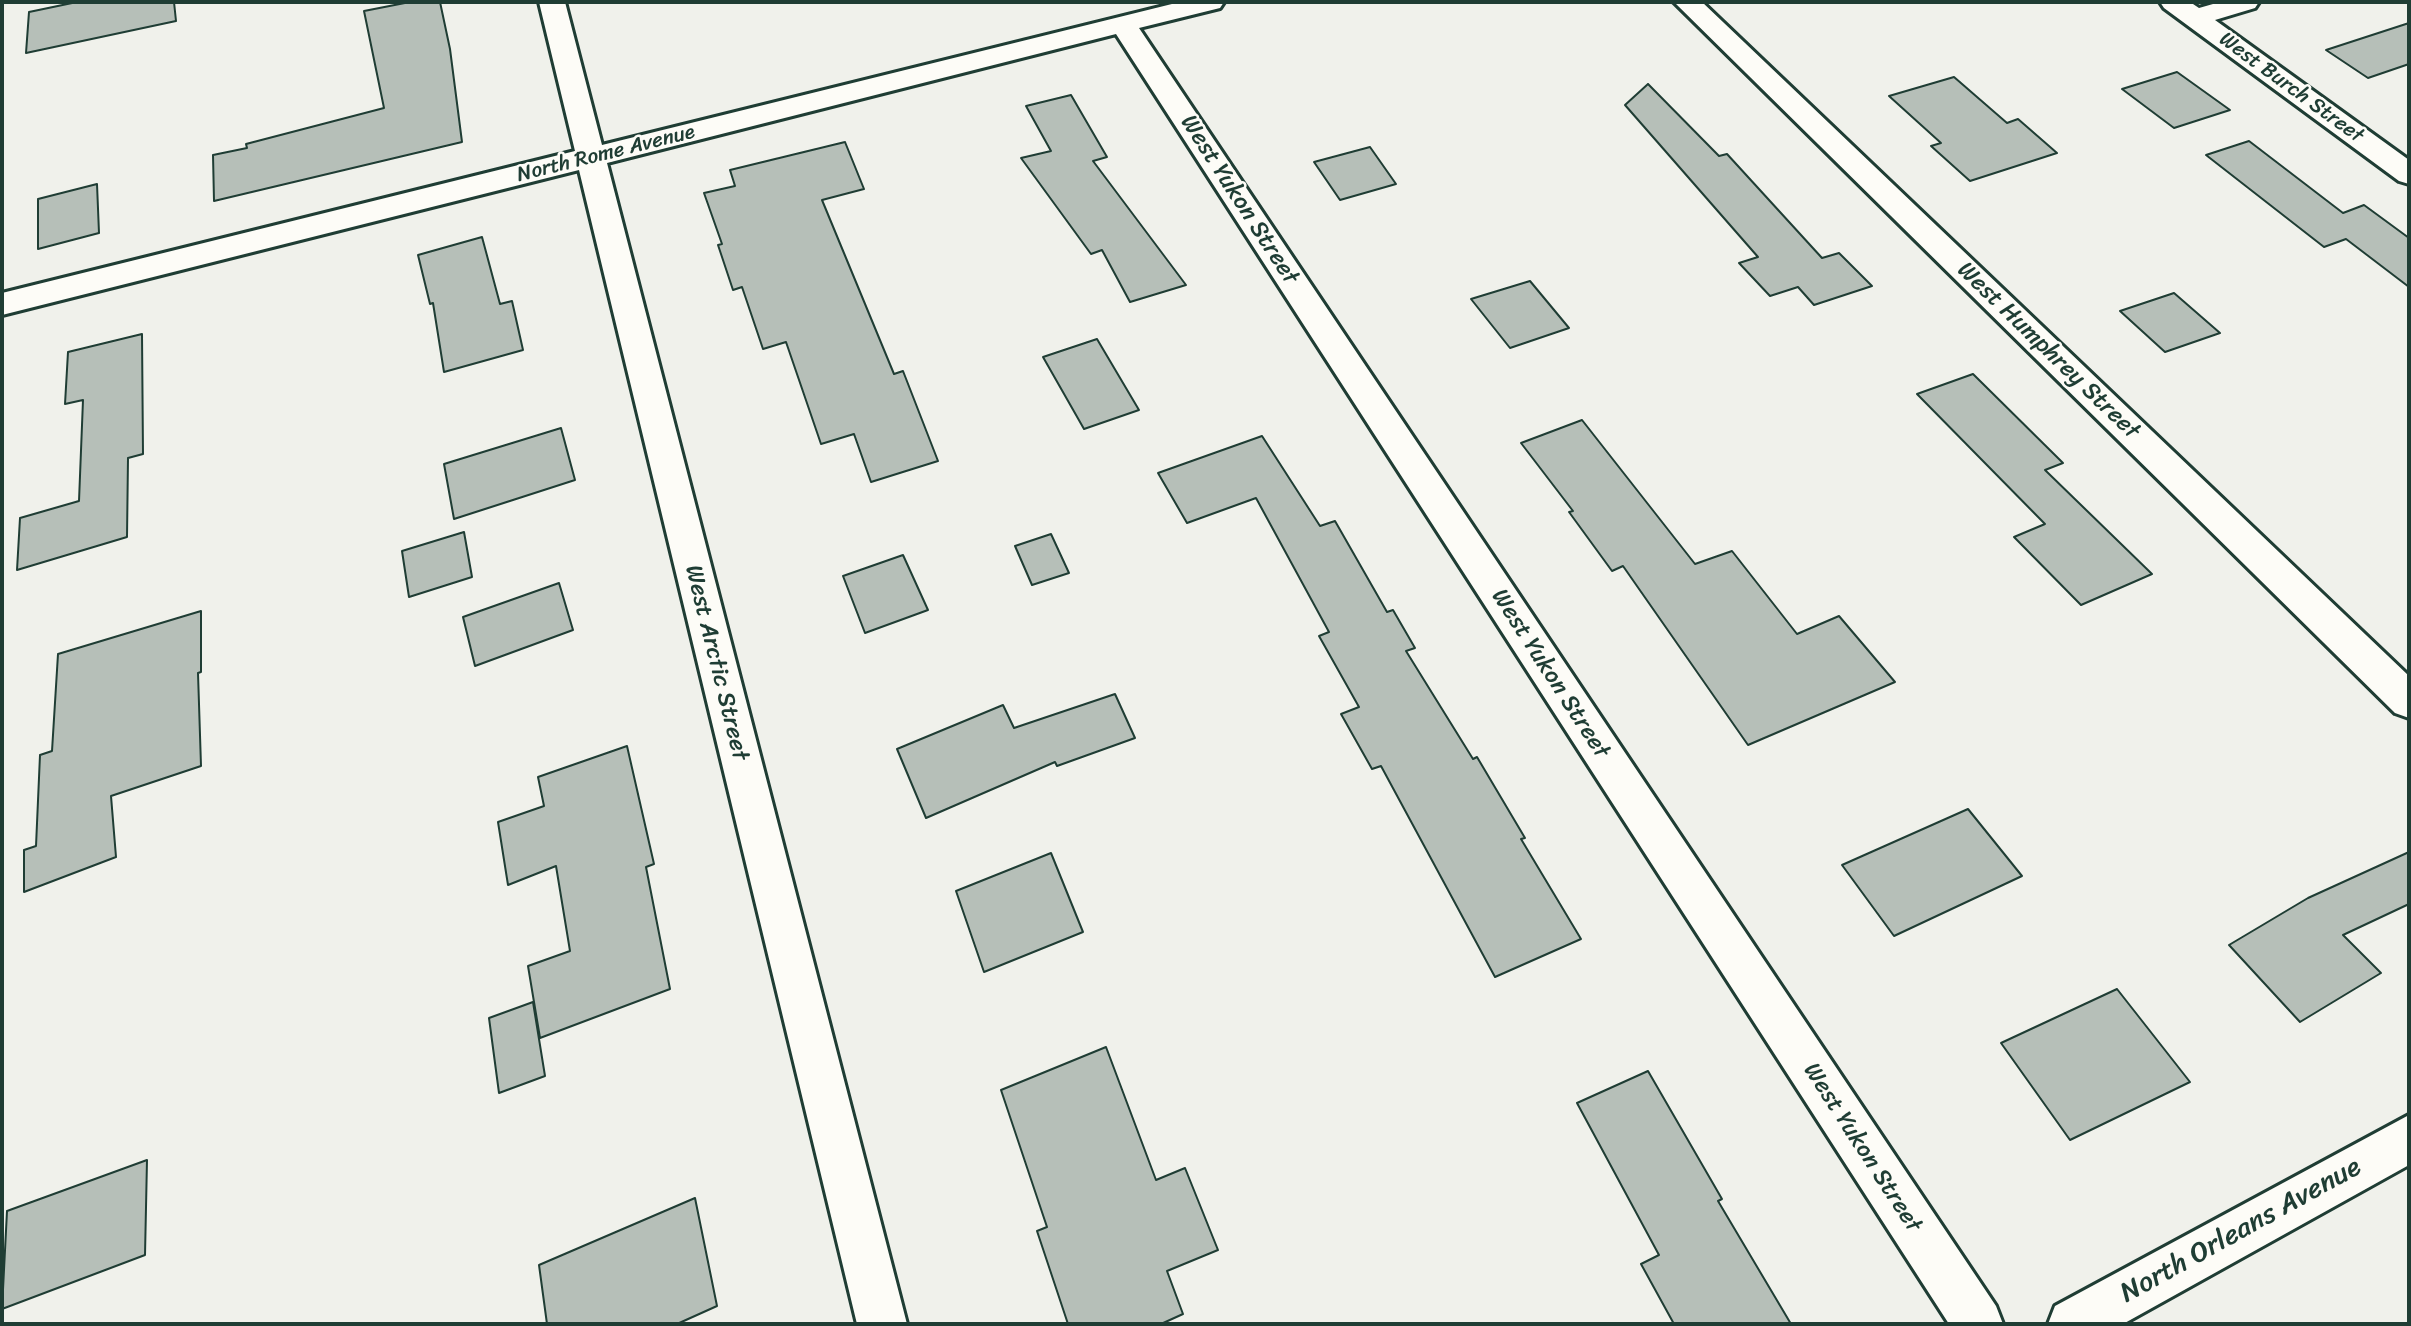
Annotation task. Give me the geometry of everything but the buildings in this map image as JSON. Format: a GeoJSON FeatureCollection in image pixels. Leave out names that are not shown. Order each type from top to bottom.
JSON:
{"type":"FeatureCollection","features":[{"type":"Feature","properties":{"kind":"street","name":"West Arctic Street"},"geometry":{"type":"LineString","coordinates":[[552,2],[882,1324]]}},
{"type":"Feature","properties":{"kind":"street","name":"North Rome Avenue"},"geometry":{"type":"LineString","coordinates":[[2,304],[1211,2]]}},
{"type":"Feature","properties":{"kind":"street","name":"West Humphrey Street"},"geometry":{"type":"LineString","coordinates":[[1687,2],[2409,701]]}},
{"type":"Feature","properties":{"kind":"street"},"geometry":{"type":"LineString","coordinates":[[2184,10],[2246,2]]}},
{"type":"Feature","properties":{"kind":"street","name":"West Burch Street"},"geometry":{"type":"LineString","coordinates":[[2184,10],[2409,174]]}},
{"type":"Feature","properties":{"kind":"street","name":"West Yukon Street"},"geometry":{"type":"LineString","coordinates":[[1123,24],[1978,1324]]}},
{"type":"Feature","properties":{"kind":"street","name":"North Orleans Avenue"},"geometry":{"type":"LineString","coordinates":[[2073,1324],[2409,1139]]}}]}
